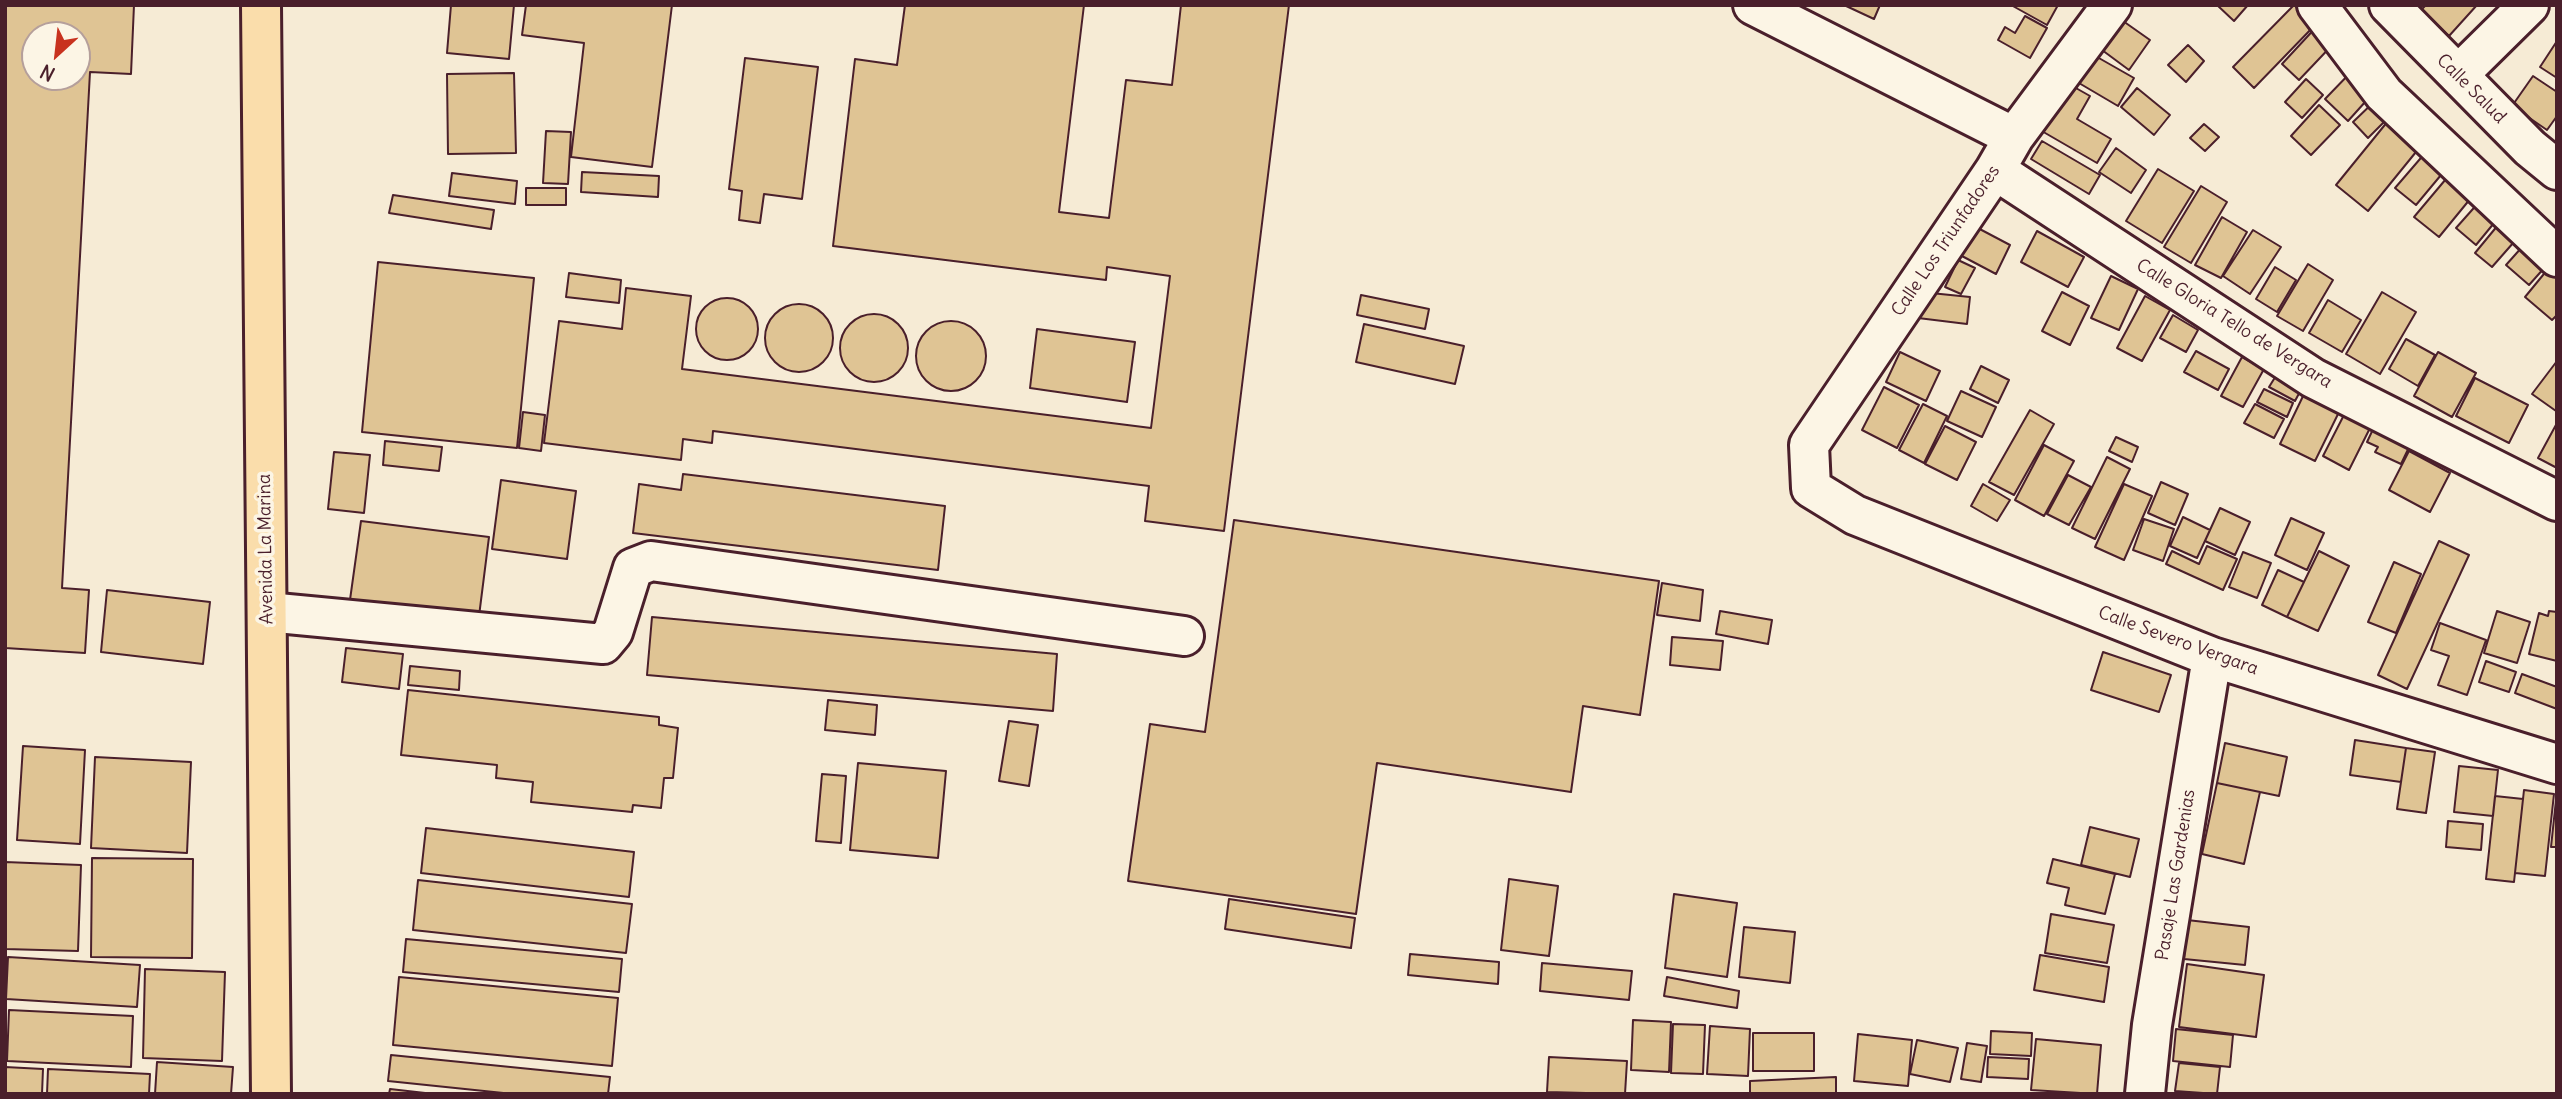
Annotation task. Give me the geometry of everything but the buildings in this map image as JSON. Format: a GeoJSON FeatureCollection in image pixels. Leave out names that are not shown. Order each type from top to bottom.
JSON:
{"type":"FeatureCollection","features":[{"type":"Feature","properties":{"kind":"main road","name":"Avenida La Marina"},"geometry":{"type":"LineString","coordinates":[[261,5],[271,1094]]}},
{"type":"Feature","properties":{"kind":"street"},"geometry":{"type":"LineString","coordinates":[[1753,5],[2014,137]]}},
{"type":"Feature","properties":{"kind":"street","name":"Calle Los Triunfadores"},"geometry":{"type":"LineString","coordinates":[[1811,488],[1809,445],[1995,170],[2014,137],[2112,5]]}},
{"type":"Feature","properties":{"kind":"street"},"geometry":{"type":"LineString","coordinates":[[2317,5],[2384,94],[2557,257]]}},
{"type":"Feature","properties":{"kind":"street","name":"Calle Salud"},"geometry":{"type":"LineString","coordinates":[[2389,5],[2529,148],[2557,170]]}},
{"type":"Feature","properties":{"kind":"street"},"geometry":{"type":"LineString","coordinates":[[2458,75],[2529,5]]}},
{"type":"Feature","properties":{"kind":"street","name":"Calle Gloria Tello de Vergara"},"geometry":{"type":"LineString","coordinates":[[1995,170],[2313,378],[2557,501]]}},
{"type":"Feature","properties":{"kind":"street","name":"Calle Severo Vergara"},"geometry":{"type":"LineString","coordinates":[[1811,488],[1855,515],[2212,657],[2557,764]]}},
{"type":"Feature","properties":{"kind":"street"},"geometry":{"type":"LineString","coordinates":[[267,612],[603,644],[613,632],[633,568],[651,561],[1184,636]]}},
{"type":"Feature","properties":{"kind":"street","name":"Pasaje Las Gardenias"},"geometry":{"type":"LineString","coordinates":[[2145,1094],[2152,1025],[2212,657]]}}]}
